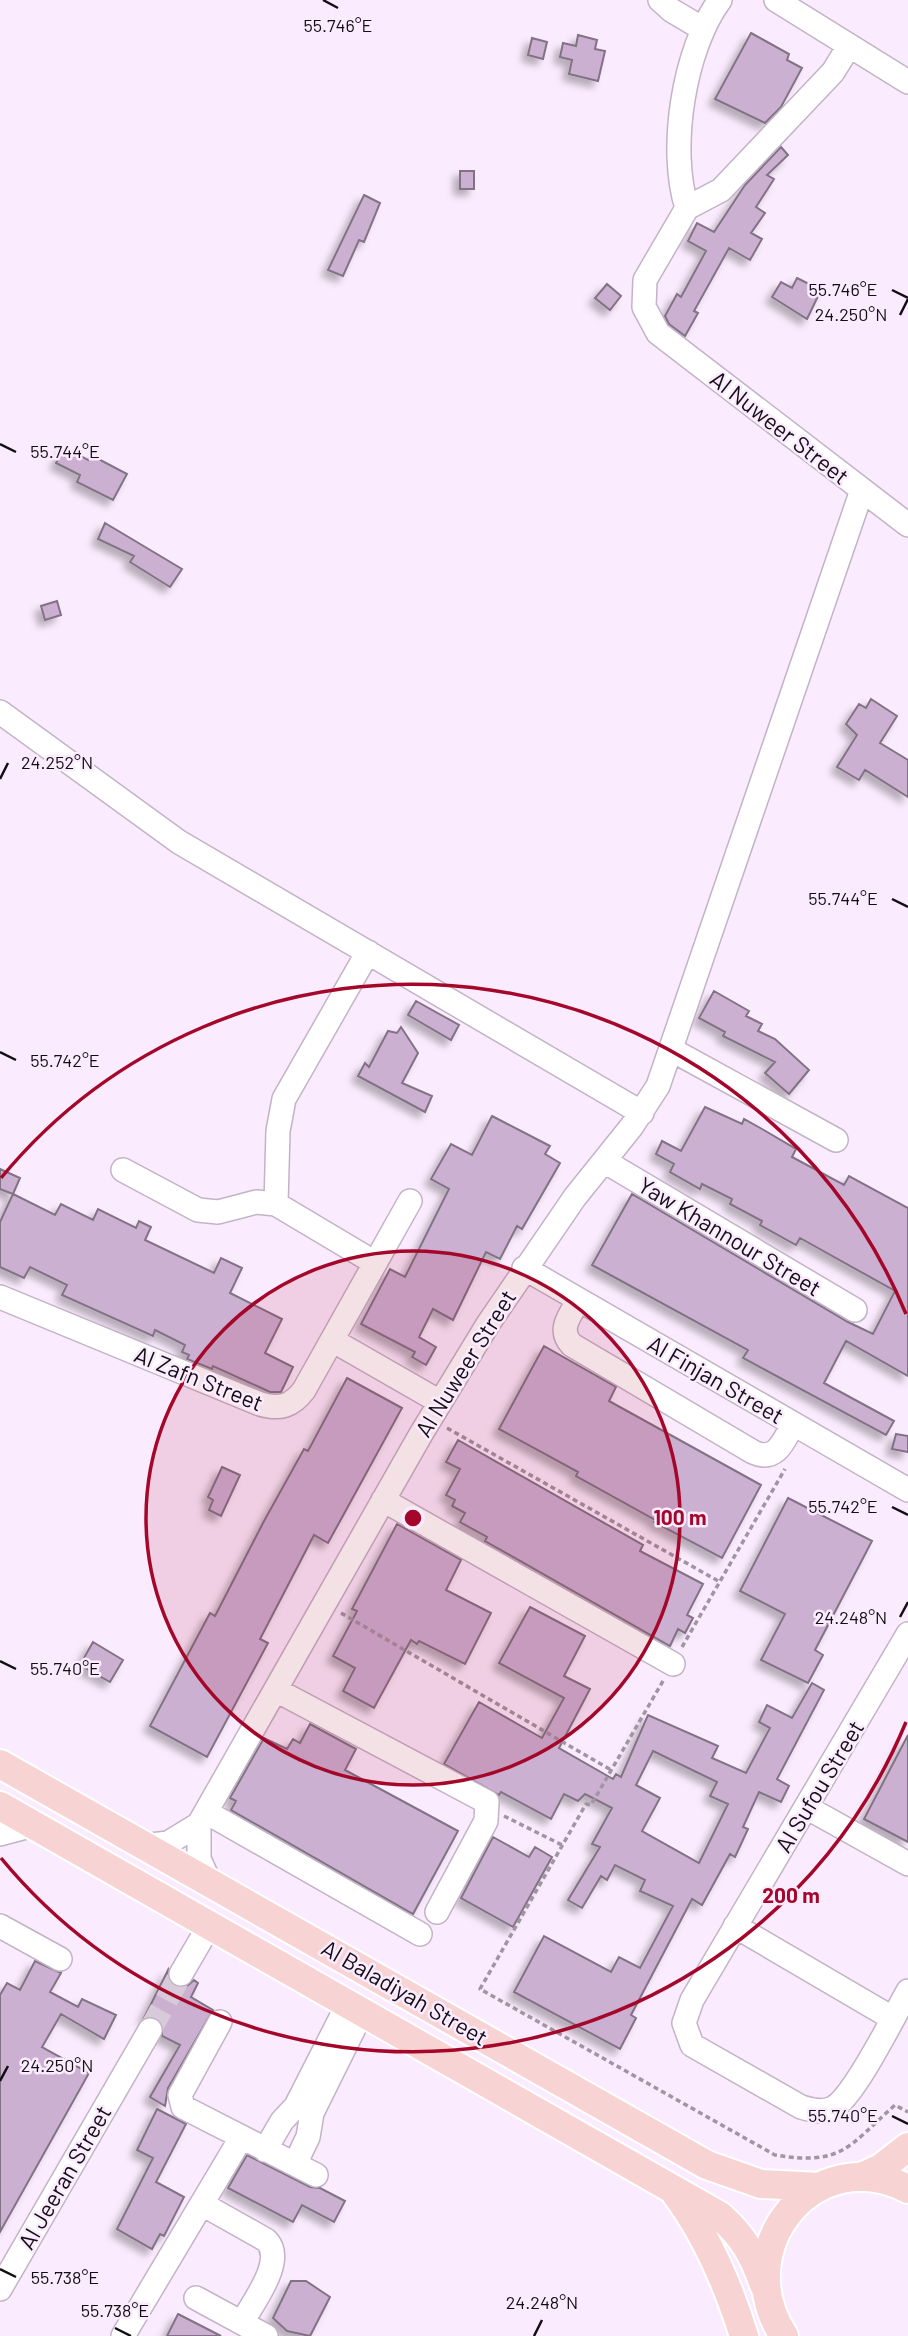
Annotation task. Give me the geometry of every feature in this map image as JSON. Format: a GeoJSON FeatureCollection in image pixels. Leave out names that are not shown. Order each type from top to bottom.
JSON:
{"type":"FeatureCollection","features":[{"type":"Feature","properties":{"kind":"main road","name":"Al Baladiyah Street"},"geometry":{"type":"LineString","coordinates":[[0,1764],[707,2165],[761,2184],[820,2187]]}},
{"type":"Feature","properties":{"kind":"main road","name":"Al Baladiyah Street"},"geometry":{"type":"LineString","coordinates":[[0,1806],[720,2216],[738,2232],[752,2251],[778,2331]]}},
{"type":"Feature","properties":{"kind":"main road"},"geometry":{"type":"LineString","coordinates":[[764,2285],[766,2255],[777,2228],[796,2204],[820,2187],[861,2178],[881,2168],[908,2147]]}},
{"type":"Feature","properties":{"kind":"main road"},"geometry":{"type":"LineString","coordinates":[[861,2178],[884,2180],[908,2189]]}},
{"type":"Feature","properties":{"kind":"main road"},"geometry":{"type":"LineString","coordinates":[[672,2188],[698,2226],[719,2267],[744,2336]]}},
{"type":"Feature","properties":{"kind":"street"},"geometry":{"type":"LineString","coordinates":[[660,0],[702,29]]}},
{"type":"Feature","properties":{"kind":"street"},"geometry":{"type":"LineString","coordinates":[[720,0],[702,29],[690,65],[681,120],[681,172],[687,208],[721,190],[833,72],[849,46]]}},
{"type":"Feature","properties":{"kind":"street"},"geometry":{"type":"LineString","coordinates":[[776,0],[908,82]]}},
{"type":"Feature","properties":{"kind":"street","name":"Al Nuweer Street"},"geometry":{"type":"LineString","coordinates":[[143,1846],[168,1843],[202,1818],[435,1410],[524,1268],[642,1113],[658,1086],[673,1050],[862,490],[653,326],[644,307],[645,280],[687,208]]}},
{"type":"Feature","properties":{"kind":"street"},"geometry":{"type":"LineString","coordinates":[[862,490],[908,525]]}},
{"type":"Feature","properties":{"kind":"street"},"geometry":{"type":"LineString","coordinates":[[0,712],[180,842],[642,1113]]}},
{"type":"Feature","properties":{"kind":"street"},"geometry":{"type":"LineString","coordinates":[[276,1205],[278,1131],[284,1099],[368,952]]}},
{"type":"Feature","properties":{"kind":"street"},"geometry":{"type":"LineString","coordinates":[[673,1050],[836,1140]]}},
{"type":"Feature","properties":{"kind":"street","name":"Yaw Khannour Street"},"geometry":{"type":"LineString","coordinates":[[604,1161],[855,1310]]}},
{"type":"Feature","properties":{"kind":"street"},"geometry":{"type":"LineString","coordinates":[[123,1170],[198,1210],[218,1212],[256,1202],[276,1205],[375,1263]]}},
{"type":"Feature","properties":{"kind":"street","name":"Al Zafn Street"},"geometry":{"type":"LineString","coordinates":[[0,1297],[272,1408],[285,1406],[296,1400],[410,1201]]}},
{"type":"Feature","properties":{"kind":"street","name":"Al Finjan Street"},"geometry":{"type":"LineString","coordinates":[[524,1268],[908,1490]]}},
{"type":"Feature","properties":{"kind":"street"},"geometry":{"type":"LineString","coordinates":[[579,1300],[565,1326],[564,1333],[572,1345],[741,1445],[759,1455],[774,1453],[793,1424]]}},
{"type":"Feature","properties":{"kind":"street"},"geometry":{"type":"LineString","coordinates":[[332,1340],[435,1410]]}},
{"type":"Feature","properties":{"kind":"street"},"geometry":{"type":"LineString","coordinates":[[383,1500],[673,1664]]}},
{"type":"Feature","properties":{"kind":"street","name":"Al Sufou Street"},"geometry":{"type":"LineString","coordinates":[[908,1634],[686,2011],[684,2023],[692,2045],[801,2107],[817,2111],[830,2109],[848,2094],[908,1991]]}},
{"type":"Feature","properties":{"kind":"street"},"geometry":{"type":"LineString","coordinates":[[276,1690],[483,1798],[489,1808],[486,1821],[437,1912]]}},
{"type":"Feature","properties":{"kind":"street"},"geometry":{"type":"LineString","coordinates":[[806,1807],[908,1864]]}},
{"type":"Feature","properties":{"kind":"street"},"geometry":{"type":"LineString","coordinates":[[202,1818],[420,1934]]}},
{"type":"Feature","properties":{"kind":"street","name":"Al Nuweer Street"},"geometry":{"type":"LineString","coordinates":[[202,1818],[199,1859],[209,1881]]}},
{"type":"Feature","properties":{"kind":"street"},"geometry":{"type":"LineString","coordinates":[[0,1834],[34,1825]]}},
{"type":"Feature","properties":{"kind":"street"},"geometry":{"type":"LineString","coordinates":[[0,1926],[60,1959]]}},
{"type":"Feature","properties":{"kind":"street"},"geometry":{"type":"LineString","coordinates":[[181,1974],[209,1926]]}},
{"type":"Feature","properties":{"kind":"street"},"geometry":{"type":"LineString","coordinates":[[735,1926],[892,2018]]}},
{"type":"Feature","properties":{"kind":"street"},"geometry":{"type":"LineString","coordinates":[[265,2150],[282,2121],[296,2106],[355,2008]]}},
{"type":"Feature","properties":{"kind":"street"},"geometry":{"type":"LineString","coordinates":[[295,2164],[308,2137],[312,2113],[355,2008]]}},
{"type":"Feature","properties":{"kind":"street"},"geometry":{"type":"LineString","coordinates":[[220,2022],[180,2095],[180,2104],[186,2110],[316,2175]]}},
{"type":"Feature","properties":{"kind":"street","name":"Al Jeeran Street"},"geometry":{"type":"LineString","coordinates":[[0,2288],[149,2029]]}},
{"type":"Feature","properties":{"kind":"street"},"geometry":{"type":"LineString","coordinates":[[123,2336],[241,2138]]}},
{"type":"Feature","properties":{"kind":"street"},"geometry":{"type":"LineString","coordinates":[[202,2204],[266,2240],[273,2249],[273,2263],[242,2323]]}},
{"type":"Feature","properties":{"kind":"street"},"geometry":{"type":"LineString","coordinates":[[196,2298],[266,2336]]}},
{"type":"Feature","properties":{"kind":"path"},"geometry":{"type":"LineString","coordinates":[[435,1410],[720,1582]]}},
{"type":"Feature","properties":{"kind":"path"},"geometry":{"type":"LineString","coordinates":[[786,1466],[591,1805],[586,1804],[480,1989],[775,2155],[805,2160],[825,2158],[843,2150],[895,2105],[908,2112]]}},
{"type":"Feature","properties":{"kind":"path"},"geometry":{"type":"LineString","coordinates":[[324,1604],[611,1770]]}},
{"type":"Feature","properties":{"kind":"path"},"geometry":{"type":"LineString","coordinates":[[489,1808],[562,1845]]}},
{"type":"Feature","properties":{"kind":"building"},"geometry":{"type":"Polygon","coordinates":[[[751,33],[789,54],[787,60],[802,68],[781,107],[765,123],[715,99],[751,33]]]}},
{"type":"Feature","properties":{"kind":"building"},"geometry":{"type":"Polygon","coordinates":[[[578,35],[597,40],[595,49],[605,51],[598,81],[569,74],[572,60],[560,57],[563,43],[576,46],[578,35]]]}},
{"type":"Feature","properties":{"kind":"building"},"geometry":{"type":"Polygon","coordinates":[[[532,38],[547,42],[543,59],[528,55],[532,38]]]}},
{"type":"Feature","properties":{"kind":"building"},"geometry":{"type":"Polygon","coordinates":[[[781,147],[788,155],[767,175],[774,179],[756,207],[765,213],[751,233],[762,239],[750,260],[729,248],[694,311],[698,313],[685,336],[669,324],[665,316],[677,294],[681,297],[706,251],[688,241],[697,223],[714,232],[745,185],[781,147]]]}},
{"type":"Feature","properties":{"kind":"building"},"geometry":{"type":"Polygon","coordinates":[[[460,171],[474,171],[474,189],[460,189],[460,171]]]}},
{"type":"Feature","properties":{"kind":"building"},"geometry":{"type":"Polygon","coordinates":[[[364,195],[380,203],[364,242],[359,240],[343,276],[328,270],[364,195]]]}},
{"type":"Feature","properties":{"kind":"building"},"geometry":{"type":"Polygon","coordinates":[[[797,278],[821,290],[807,319],[772,297],[781,282],[792,288],[797,278]]]}},
{"type":"Feature","properties":{"kind":"building"},"geometry":{"type":"Polygon","coordinates":[[[607,284],[621,296],[610,310],[595,298],[607,284]]]}},
{"type":"Feature","properties":{"kind":"building"},"geometry":{"type":"Polygon","coordinates":[[[65,447],[88,460],[91,455],[127,474],[113,500],[77,482],[80,475],[56,463],[65,447]]]}},
{"type":"Feature","properties":{"kind":"building"},"geometry":{"type":"Polygon","coordinates":[[[105,523],[182,569],[170,587],[130,562],[134,556],[98,539],[105,523]]]}},
{"type":"Feature","properties":{"kind":"building"},"geometry":{"type":"Polygon","coordinates":[[[57,601],[61,615],[45,620],[41,606],[57,601]]]}},
{"type":"Feature","properties":{"kind":"building"},"geometry":{"type":"Polygon","coordinates":[[[871,699],[897,716],[880,743],[908,760],[908,797],[865,770],[859,780],[837,767],[857,735],[846,724],[859,704],[866,708],[871,699]]]}},
{"type":"Feature","properties":{"kind":"building"},"geometry":{"type":"Polygon","coordinates":[[[714,991],[749,1011],[746,1016],[762,1024],[758,1031],[775,1039],[809,1070],[789,1094],[765,1073],[775,1062],[723,1036],[725,1032],[699,1018],[714,991]]]}},
{"type":"Feature","properties":{"kind":"building"},"geometry":{"type":"Polygon","coordinates":[[[416,1001],[459,1025],[451,1040],[408,1015],[416,1001]]]}},
{"type":"Feature","properties":{"kind":"building"},"geometry":{"type":"Polygon","coordinates":[[[401,1027],[418,1053],[402,1083],[432,1096],[425,1112],[358,1076],[365,1063],[369,1067],[388,1031],[397,1033],[401,1027]]]}},
{"type":"Feature","properties":{"kind":"building"},"geometry":{"type":"Polygon","coordinates":[[[705,1107],[742,1124],[744,1119],[762,1129],[796,1149],[792,1157],[844,1185],[849,1176],[908,1208],[908,1376],[846,1341],[824,1383],[894,1421],[886,1435],[743,1358],[748,1350],[592,1265],[632,1194],[848,1322],[873,1334],[895,1291],[800,1238],[796,1245],[760,1225],[762,1221],[730,1204],[732,1199],[702,1184],[700,1189],[670,1172],[674,1164],[656,1154],[662,1141],[681,1151],[705,1107]]]}},
{"type":"Feature","properties":{"kind":"building"},"geometry":{"type":"Polygon","coordinates":[[[492,1116],[550,1146],[545,1154],[560,1163],[522,1229],[517,1226],[500,1259],[486,1252],[453,1320],[433,1309],[419,1337],[436,1347],[426,1365],[412,1357],[415,1352],[361,1324],[390,1269],[405,1277],[449,1189],[431,1179],[451,1144],[472,1155],[492,1116]]]}},
{"type":"Feature","properties":{"kind":"building"},"geometry":{"type":"Polygon","coordinates":[[[0,1169],[20,1178],[13,1194],[0,1189],[0,1169]]]}},
{"type":"Feature","properties":{"kind":"building"},"geometry":{"type":"Polygon","coordinates":[[[13,1194],[55,1215],[61,1204],[93,1220],[98,1209],[136,1228],[139,1221],[151,1227],[145,1240],[214,1273],[221,1258],[242,1268],[230,1293],[282,1319],[265,1353],[293,1367],[281,1392],[270,1392],[213,1366],[212,1369],[187,1359],[189,1355],[182,1352],[185,1345],[155,1330],[153,1336],[62,1295],[67,1285],[30,1267],[24,1278],[0,1267],[0,1222],[13,1194]]]}},
{"type":"Feature","properties":{"kind":"building"},"geometry":{"type":"Polygon","coordinates":[[[544,1346],[616,1387],[609,1401],[761,1485],[722,1558],[654,1522],[655,1520],[576,1476],[578,1472],[499,1429],[544,1346]]]}},
{"type":"Feature","properties":{"kind":"building"},"geometry":{"type":"Polygon","coordinates":[[[347,1378],[402,1408],[328,1543],[314,1535],[260,1639],[268,1643],[207,1757],[150,1726],[210,1613],[215,1616],[264,1521],[304,1449],[308,1451],[347,1378]]]}},
{"type":"Feature","properties":{"kind":"building"},"geometry":{"type":"Polygon","coordinates":[[[896,1434],[908,1436],[908,1452],[892,1449],[896,1434]]]}},
{"type":"Feature","properties":{"kind":"building"},"geometry":{"type":"Polygon","coordinates":[[[458,1440],[643,1545],[640,1551],[703,1584],[687,1615],[693,1618],[685,1633],[678,1629],[670,1646],[485,1541],[487,1537],[460,1522],[465,1513],[452,1506],[455,1500],[446,1495],[460,1469],[446,1462],[458,1440]]]}},
{"type":"Feature","properties":{"kind":"building"},"geometry":{"type":"Polygon","coordinates":[[[222,1467],[240,1475],[221,1516],[209,1510],[213,1500],[208,1497],[222,1467]]]}},
{"type":"Feature","properties":{"kind":"building"},"geometry":{"type":"Polygon","coordinates":[[[788,1498],[872,1541],[815,1650],[823,1655],[808,1683],[761,1660],[785,1614],[740,1591],[788,1498]]]}},
{"type":"Feature","properties":{"kind":"building"},"geometry":{"type":"Polygon","coordinates":[[[397,1524],[461,1560],[446,1590],[491,1613],[465,1664],[419,1641],[417,1644],[411,1640],[374,1708],[343,1691],[355,1668],[333,1656],[357,1611],[352,1609],[397,1524]]]}},
{"type":"Feature","properties":{"kind":"building"},"geometry":{"type":"Polygon","coordinates":[[[530,1607],[585,1636],[564,1676],[590,1689],[559,1748],[613,1779],[616,1774],[621,1777],[648,1715],[718,1746],[712,1758],[746,1773],[770,1728],[759,1722],[767,1705],[792,1718],[812,1683],[824,1690],[777,1779],[789,1786],[781,1802],[759,1792],[743,1827],[748,1829],[735,1857],[730,1854],[702,1905],[692,1899],[631,2015],[636,2018],[620,2049],[514,1992],[544,1936],[611,1972],[619,1957],[640,1968],[673,1906],[640,1891],[645,1880],[615,1865],[607,1880],[601,1876],[582,1908],[568,1900],[600,1847],[592,1844],[612,1808],[585,1794],[578,1801],[564,1794],[551,1819],[501,1792],[499,1795],[444,1764],[479,1702],[542,1738],[564,1698],[499,1663],[530,1607]],[[653,1751],[636,1785],[660,1798],[642,1831],[699,1863],[728,1804],[710,1796],[717,1782],[653,1751]]]}},
{"type":"Feature","properties":{"kind":"building"},"geometry":{"type":"Polygon","coordinates":[[[93,1642],[123,1660],[110,1682],[80,1665],[93,1642]]]}},
{"type":"Feature","properties":{"kind":"building"},"geometry":{"type":"Polygon","coordinates":[[[310,1724],[356,1749],[345,1770],[458,1831],[413,1914],[231,1810],[236,1801],[230,1798],[264,1738],[287,1749],[293,1739],[300,1743],[310,1724]]]}},
{"type":"Feature","properties":{"kind":"building"},"geometry":{"type":"Polygon","coordinates":[[[908,1735],[908,1842],[864,1819],[908,1735]]]}},
{"type":"Feature","properties":{"kind":"building"},"geometry":{"type":"Polygon","coordinates":[[[493,1837],[529,1857],[535,1847],[552,1857],[513,1927],[461,1898],[493,1837]]]}},
{"type":"Feature","properties":{"kind":"building"},"geometry":{"type":"Polygon","coordinates":[[[35,1961],[61,1973],[50,1992],[78,2007],[82,1999],[116,2015],[104,2039],[61,2014],[42,2047],[89,2073],[0,2232],[0,1995],[7,1983],[20,1990],[35,1961]]]}},
{"type":"Feature","properties":{"kind":"building"},"geometry":{"type":"Polygon","coordinates":[[[168,1970],[169,1980],[175,1986],[187,1986],[194,1980],[198,1983],[191,1997],[213,2010],[168,2088],[165,2106],[150,2097],[180,2045],[162,2036],[162,2024],[158,2018],[144,2018],[168,1970]]]}},
{"type":"Feature","properties":{"kind":"building"},"geometry":{"type":"Polygon","coordinates":[[[157,2109],[186,2124],[156,2182],[184,2197],[164,2236],[160,2234],[152,2249],[117,2229],[153,2158],[137,2150],[157,2109]]]}},
{"type":"Feature","properties":{"kind":"building"},"geometry":{"type":"Polygon","coordinates":[[[247,2155],[310,2187],[320,2188],[345,2201],[334,2222],[302,2205],[293,2222],[228,2188],[247,2155]]]}},
{"type":"Feature","properties":{"kind":"building"},"geometry":{"type":"Polygon","coordinates":[[[291,2281],[306,2281],[330,2297],[310,2336],[287,2331],[273,2318],[291,2281]]]}},
{"type":"Feature","properties":{"kind":"building"},"geometry":{"type":"Polygon","coordinates":[[[178,2314],[221,2336],[167,2336],[178,2314]]]}},
{"type":"Feature","properties":{"kind":"tunnel"},"geometry":{"type":"LineString","coordinates":[[150,2030],[181,1974]]}}]}
